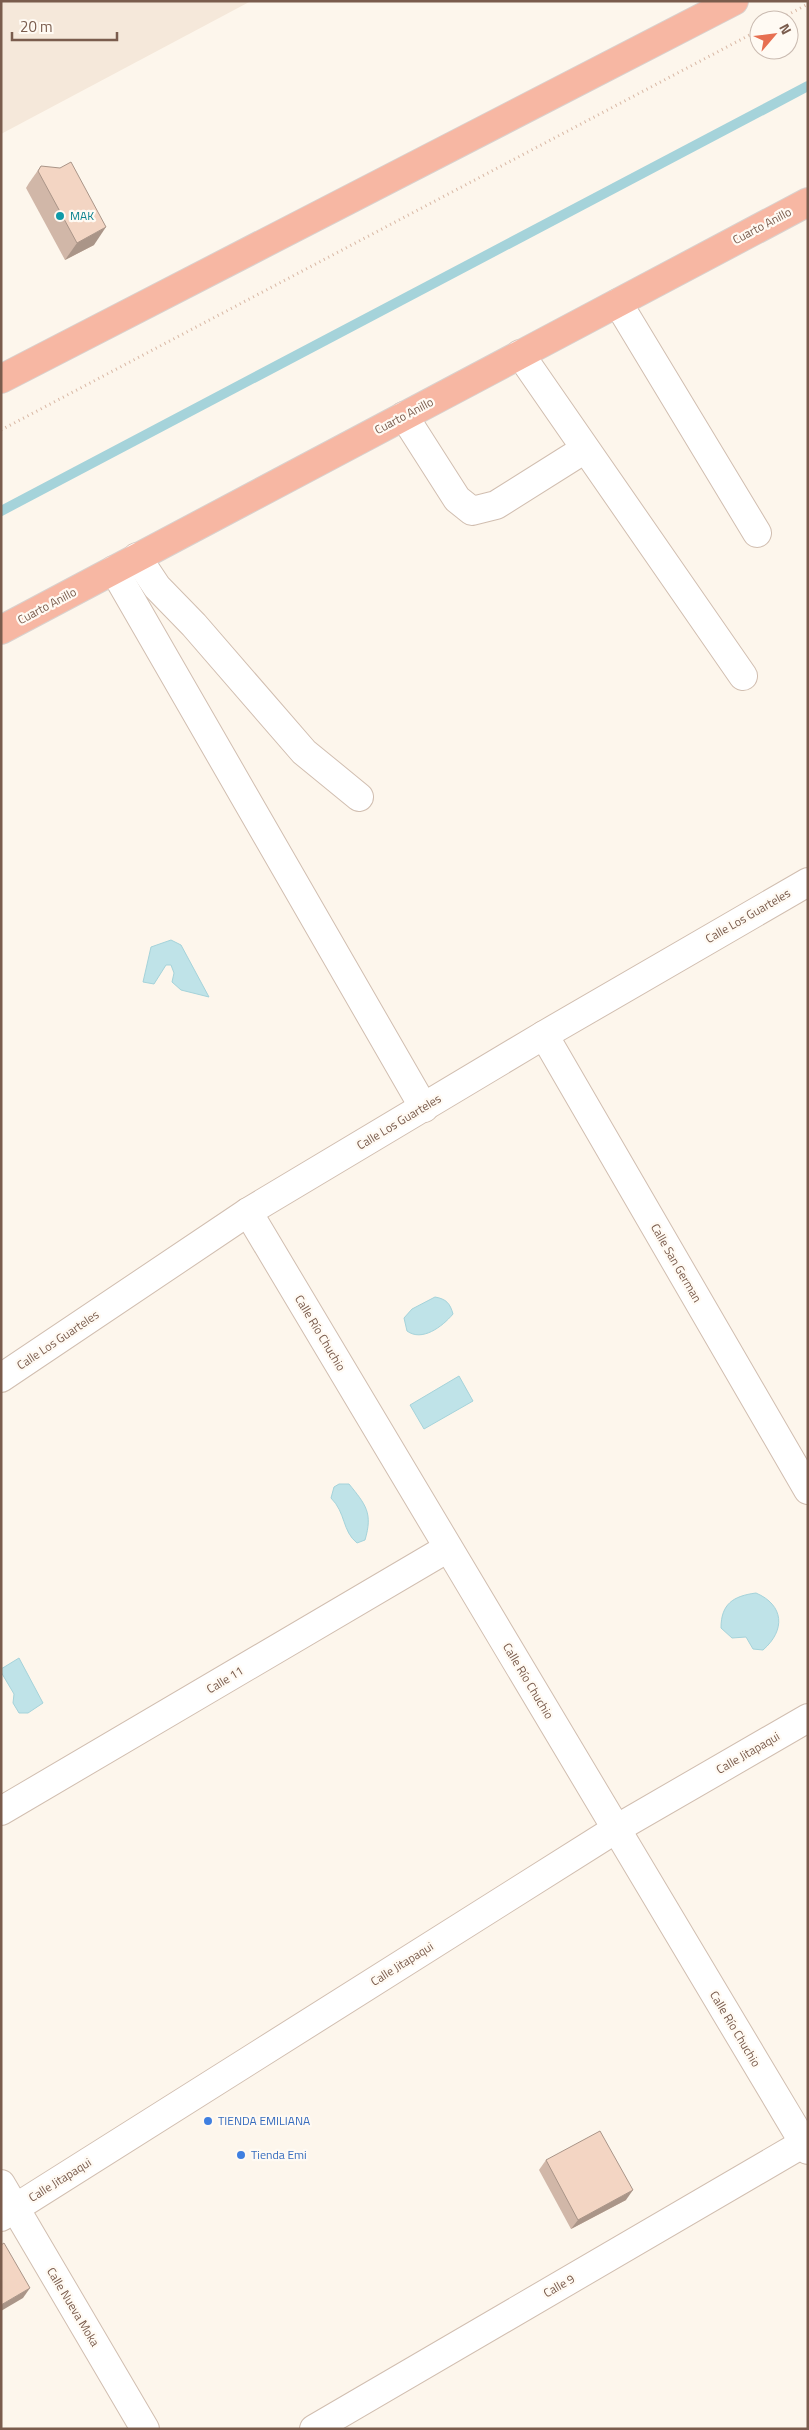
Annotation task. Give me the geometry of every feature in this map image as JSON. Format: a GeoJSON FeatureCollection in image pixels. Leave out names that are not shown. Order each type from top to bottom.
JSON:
{"type":"FeatureCollection","features":[{"type":"Feature","properties":{"kind":"highway"},"geometry":{"type":"LineString","coordinates":[[1,379],[734,1]]}},
{"type":"Feature","properties":{"kind":"highway","name":"Cuarto Anillo"},"geometry":{"type":"LineString","coordinates":[[1,630],[808,202]]}},
{"type":"Feature","properties":{"kind":"street"},"geometry":{"type":"LineString","coordinates":[[618,303],[757,533]]}},
{"type":"Feature","properties":{"kind":"street"},"geometry":{"type":"LineString","coordinates":[[520,354],[743,676]]}},
{"type":"Feature","properties":{"kind":"street"},"geometry":{"type":"LineString","coordinates":[[404,416],[457,499],[472,511],[496,505],[585,449]]}},
{"type":"Feature","properties":{"kind":"street"},"geometry":{"type":"LineString","coordinates":[[137,557],[157,587],[194,626],[304,752],[359,797]]}},
{"type":"Feature","properties":{"kind":"street"},"geometry":{"type":"LineString","coordinates":[[114,570],[424,1108]]}},
{"type":"Feature","properties":{"kind":"street","name":"Calle Los Guarteles"},"geometry":{"type":"LineString","coordinates":[[1,1378],[248,1212],[544,1035],[808,882]]}},
{"type":"Feature","properties":{"kind":"street","name":"Calle San German"},"geometry":{"type":"LineString","coordinates":[[544,1035],[808,1490]]}},
{"type":"Feature","properties":{"kind":"street","name":"Calle Río Chuchio"},"geometry":{"type":"LineString","coordinates":[[248,1212],[806,2146]]}},
{"type":"Feature","properties":{"kind":"street","name":"Calle 11"},"geometry":{"type":"LineString","coordinates":[[1,1811],[448,1548]]}},
{"type":"Feature","properties":{"kind":"street","name":"Calle Jitapaqui"},"geometry":{"type":"LineString","coordinates":[[8,2213],[616,1829],[808,1718]]}},
{"type":"Feature","properties":{"kind":"street","name":"Calle 9"},"geometry":{"type":"LineString","coordinates":[[314,2429],[806,2146]]}},
{"type":"Feature","properties":{"kind":"street","name":"Calle Nueva Moka"},"geometry":{"type":"LineString","coordinates":[[1,2184],[8,2213],[145,2429]]}},
{"type":"Feature","properties":{"kind":"path"},"geometry":{"type":"LineString","coordinates":[[1,430],[749,35]]}},
{"type":"Feature","properties":{"kind":"shaded area"},"geometry":{"type":"Polygon","coordinates":[[[1,1],[251,1],[1,134],[1,1]]]}},
{"type":"Feature","properties":{"kind":"water"},"geometry":{"type":"Polygon","coordinates":[[[171,940],[181,945],[209,997],[181,990],[172,982],[174,973],[171,965],[166,965],[154,984],[143,982],[151,947],[171,940]]]}},
{"type":"Feature","properties":{"kind":"water"},"geometry":{"type":"Polygon","coordinates":[[[435,1297],[447,1302],[453,1314],[438,1328],[425,1334],[413,1334],[407,1331],[404,1318],[412,1309],[435,1297]]]}},
{"type":"Feature","properties":{"kind":"water"},"geometry":{"type":"Polygon","coordinates":[[[459,1376],[473,1401],[424,1429],[410,1405],[459,1376]]]}},
{"type":"Feature","properties":{"kind":"water"},"geometry":{"type":"Polygon","coordinates":[[[339,1484],[349,1484],[364,1504],[368,1516],[365,1540],[357,1543],[352,1538],[336,1504],[331,1498],[334,1487],[339,1484]]]}},
{"type":"Feature","properties":{"kind":"water"},"geometry":{"type":"Polygon","coordinates":[[[756,1593],[772,1604],[779,1618],[776,1634],[763,1650],[753,1649],[746,1637],[732,1638],[721,1628],[723,1613],[730,1603],[741,1596],[756,1593]]]}},
{"type":"Feature","properties":{"kind":"water"},"geometry":{"type":"Polygon","coordinates":[[[19,1658],[43,1703],[28,1713],[19,1713],[13,1703],[14,1694],[1,1672],[1,1669],[19,1658]]]}},
{"type":"Feature","properties":{"kind":"building"},"geometry":{"type":"Polygon","coordinates":[[[71,162],[106,227],[77,243],[38,171],[41,166],[60,168],[71,162]]]}},
{"type":"Feature","properties":{"kind":"building"},"geometry":{"type":"Polygon","coordinates":[[[600,2131],[633,2190],[578,2220],[546,2160],[600,2131]]]}},
{"type":"Feature","properties":{"kind":"building"},"geometry":{"type":"Polygon","coordinates":[[[4,2243],[30,2288],[1,2305],[1,2245],[4,2243]]]}},
{"type":"Feature","properties":{"kind":"waterway"},"geometry":{"type":"LineString","coordinates":[[1,511],[808,86]]}},
{"type":"Feature","properties":{"kind":"place","name":"MAK"},"geometry":{"type":"Point","coordinates":[60,216]}},
{"type":"Feature","properties":{"kind":"place","name":"TIENDA EMILIANA"},"geometry":{"type":"Point","coordinates":[208,2121]}},
{"type":"Feature","properties":{"kind":"place","name":"Tienda Emi"},"geometry":{"type":"Point","coordinates":[241,2155]}}]}
